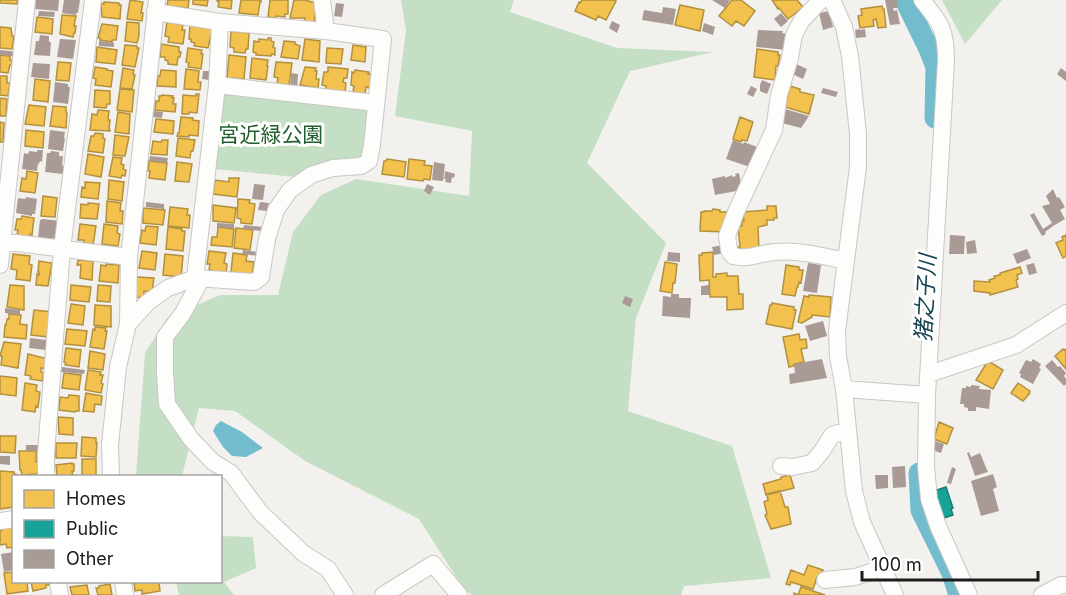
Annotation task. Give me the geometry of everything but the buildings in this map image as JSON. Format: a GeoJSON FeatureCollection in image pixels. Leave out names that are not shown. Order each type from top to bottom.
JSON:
{"type":"FeatureCollection","features":[{"type":"Feature","properties":{"kind":"street"},"geometry":{"type":"LineString","coordinates":[[0,265],[27,0]]}},
{"type":"Feature","properties":{"kind":"street"},"geometry":{"type":"LineString","coordinates":[[46,475],[46,442],[62,249],[93,0]]}},
{"type":"Feature","properties":{"kind":"street"},"geometry":{"type":"LineString","coordinates":[[322,0],[326,31]]}},
{"type":"Feature","properties":{"kind":"street"},"geometry":{"type":"LineString","coordinates":[[821,0],[802,20],[794,35],[779,95],[774,130],[736,212],[728,243],[732,256],[742,258],[784,252],[804,253],[846,261]]}},
{"type":"Feature","properties":{"kind":"street"},"geometry":{"type":"LineString","coordinates":[[832,0],[844,27],[850,56],[858,134],[858,167],[837,331],[838,356],[844,389],[854,491],[862,522],[895,595]]}},
{"type":"Feature","properties":{"kind":"street"},"geometry":{"type":"LineString","coordinates":[[922,0],[939,21],[946,40],[946,61],[929,374],[920,395],[929,499],[938,526],[969,595]]}},
{"type":"Feature","properties":{"kind":"street"},"geometry":{"type":"LineString","coordinates":[[111,475],[110,444],[118,367],[128,324],[129,257],[156,6],[220,22],[326,31],[383,39],[369,161],[361,166],[333,168],[311,175],[290,190],[276,210],[267,240],[261,277],[254,282],[195,278],[168,288],[148,302],[128,324]]}},
{"type":"Feature","properties":{"kind":"street"},"geometry":{"type":"LineString","coordinates":[[220,22],[217,85],[195,278],[198,285],[183,313],[165,337],[167,404],[191,439],[213,462],[231,473],[260,512],[303,553],[328,569],[345,595]]}},
{"type":"Feature","properties":{"kind":"street"},"geometry":{"type":"LineString","coordinates":[[217,85],[376,103]]}},
{"type":"Feature","properties":{"kind":"street"},"geometry":{"type":"LineString","coordinates":[[1,241],[129,257]]}},
{"type":"Feature","properties":{"kind":"street"},"geometry":{"type":"LineString","coordinates":[[929,374],[1016,345],[1066,313]]}},
{"type":"Feature","properties":{"kind":"street"},"geometry":{"type":"LineString","coordinates":[[844,389],[920,395]]}},
{"type":"Feature","properties":{"kind":"street"},"geometry":{"type":"LineString","coordinates":[[781,466],[793,467],[812,463],[832,435],[848,430]]}},
{"type":"Feature","properties":{"kind":"street"},"geometry":{"type":"LineString","coordinates":[[383,595],[433,564],[459,595]]}},
{"type":"Feature","properties":{"kind":"street"},"geometry":{"type":"LineString","coordinates":[[825,580],[855,578],[883,568]]}},
{"type":"Feature","properties":{"kind":"street"},"geometry":{"type":"LineString","coordinates":[[1042,595],[1061,585],[1066,585]]}},
{"type":"Feature","properties":{"kind":"green space"},"geometry":{"type":"Polygon","coordinates":[[[401,0],[514,0],[510,12],[617,48],[713,52],[630,71],[587,163],[666,243],[636,318],[628,411],[732,446],[771,578],[684,586],[681,595],[472,595],[463,588],[419,519],[305,461],[235,411],[199,408],[182,475],[136,475],[145,353],[167,318],[220,295],[278,295],[293,232],[321,195],[356,179],[469,196],[472,131],[395,116],[406,30],[401,0]]]}},
{"type":"Feature","properties":{"kind":"green space"},"geometry":{"type":"Polygon","coordinates":[[[942,0],[1002,0],[965,44],[942,0]]]}},
{"type":"Feature","properties":{"kind":"green space","name":"宮近緑公園"},"geometry":{"type":"Polygon","coordinates":[[[229,91],[363,107],[369,115],[366,155],[356,162],[296,177],[214,169],[220,98],[229,91]]]}},
{"type":"Feature","properties":{"kind":"green space"},"geometry":{"type":"Polygon","coordinates":[[[222,536],[253,537],[256,568],[224,582],[234,595],[179,595],[176,583],[222,583],[222,536]]]}},
{"type":"Feature","properties":{"kind":"water"},"geometry":{"type":"Polygon","coordinates":[[[221,421],[242,432],[263,448],[246,457],[232,456],[213,431],[221,421]]]}},
{"type":"Feature","properties":{"kind":"waterway","name":"猪之子川"},"geometry":{"type":"LineString","coordinates":[[905,0],[936,67],[935,118]]}},
{"type":"Feature","properties":{"kind":"waterway","name":"猪之子川"},"geometry":{"type":"LineString","coordinates":[[919,473],[921,510],[952,573],[959,595]]}}]}
